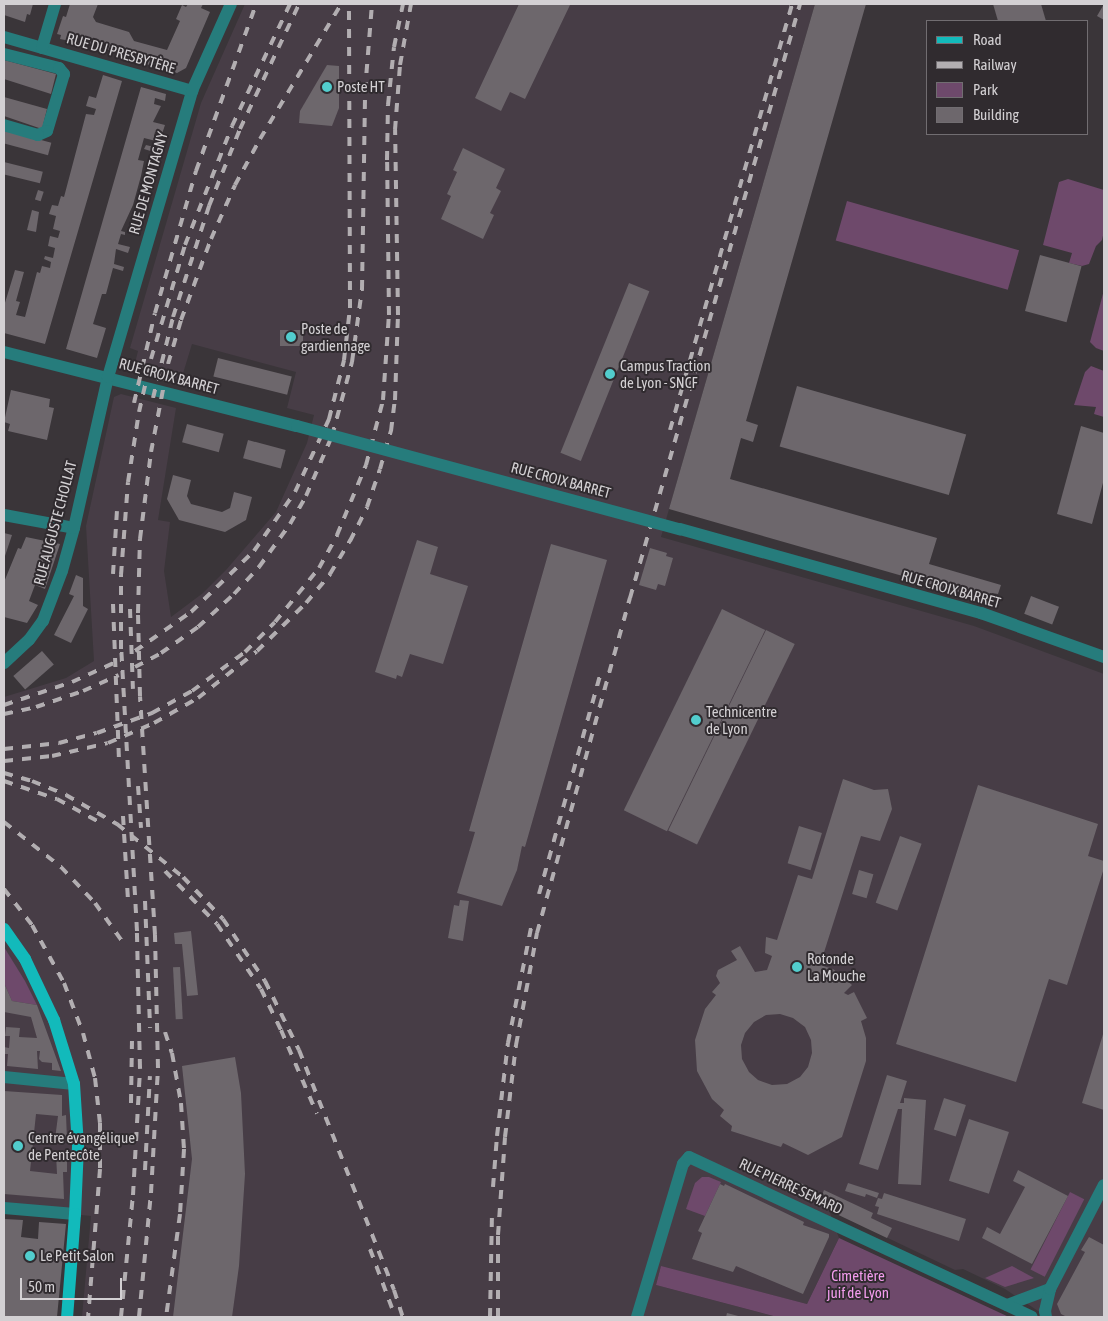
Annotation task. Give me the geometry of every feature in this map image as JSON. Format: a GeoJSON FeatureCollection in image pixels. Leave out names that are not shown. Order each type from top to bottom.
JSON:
{"type":"FeatureCollection","features":[{"type":"Feature","properties":{"kind":"main road"},"geometry":{"type":"LineString","coordinates":[[4,929],[25,959],[54,1020],[74,1084],[78,1146],[67,1317]]}},
{"type":"Feature","properties":{"kind":"street","name":"RUE DU PRESBYTÈRE"},"geometry":{"type":"LineString","coordinates":[[42,48],[55,4]]}},
{"type":"Feature","properties":{"kind":"street","name":"RUE DE MONTAGNY"},"geometry":{"type":"LineString","coordinates":[[108,377],[192,91],[231,4]]}},
{"type":"Feature","properties":{"kind":"street","name":"RUE DU PRESBYTÈRE"},"geometry":{"type":"LineString","coordinates":[[4,36],[192,91]]}},
{"type":"Feature","properties":{"kind":"street"},"geometry":{"type":"LineString","coordinates":[[4,54],[58,68],[64,74],[47,131],[38,135],[4,125]]}},
{"type":"Feature","properties":{"kind":"street","name":"RUE CROIX BARRET"},"geometry":{"type":"LineString","coordinates":[[4,352],[297,426],[680,529],[981,613],[1104,657]]}},
{"type":"Feature","properties":{"kind":"street","name":"RUE AUGUSTE CHOLLAT"},"geometry":{"type":"LineString","coordinates":[[4,663],[29,640],[43,621],[62,570],[74,528],[108,377]]}},
{"type":"Feature","properties":{"kind":"street"},"geometry":{"type":"LineString","coordinates":[[4,515],[74,528]]}},
{"type":"Feature","properties":{"kind":"street"},"geometry":{"type":"LineString","coordinates":[[4,1077],[74,1084]]}},
{"type":"Feature","properties":{"kind":"street","name":"RUE PIERRE SEMARD"},"geometry":{"type":"LineString","coordinates":[[637,1317],[683,1164],[689,1157],[1032,1317]]}},
{"type":"Feature","properties":{"kind":"street"},"geometry":{"type":"LineString","coordinates":[[1046,1317],[1045,1311],[1050,1289],[1104,1185]]}},
{"type":"Feature","properties":{"kind":"street"},"geometry":{"type":"LineString","coordinates":[[4,1208],[75,1214]]}},
{"type":"Feature","properties":{"kind":"street"},"geometry":{"type":"LineString","coordinates":[[1007,1305],[1050,1289]]}},
{"type":"Feature","properties":{"kind":"shaded area"},"geometry":{"type":"Polygon","coordinates":[[[245,4],[815,4],[661,537],[974,626],[1104,674],[1104,1317],[1047,1317],[1005,1289],[963,1269],[955,1270],[829,1210],[839,1238],[807,1304],[661,1267],[656,1285],[777,1317],[82,1317],[91,1216],[4,1207],[4,697],[66,678],[94,661],[86,526],[114,397],[121,394],[176,408],[158,520],[170,522],[164,571],[171,617],[203,593],[226,570],[276,512],[307,443],[314,415],[287,408],[296,372],[192,344],[181,380],[134,367],[138,351],[130,348],[201,103],[245,4]]]}},
{"type":"Feature","properties":{"kind":"green space"},"geometry":{"type":"Polygon","coordinates":[[[1068,179],[1104,190],[1104,231],[1102,240],[1096,246],[1089,264],[1082,266],[1069,263],[1072,253],[1043,245],[1059,182],[1068,179]]]}},
{"type":"Feature","properties":{"kind":"green space"},"geometry":{"type":"Polygon","coordinates":[[[847,201],[1019,250],[1008,290],[836,240],[847,201]]]}},
{"type":"Feature","properties":{"kind":"green space"},"geometry":{"type":"Polygon","coordinates":[[[1104,290],[1104,351],[1096,348],[1090,342],[1104,290]]]}},
{"type":"Feature","properties":{"kind":"green space"},"geometry":{"type":"Polygon","coordinates":[[[1091,366],[1104,371],[1104,417],[1094,414],[1096,407],[1074,405],[1085,372],[1091,366]]]}},
{"type":"Feature","properties":{"kind":"green space"},"geometry":{"type":"Polygon","coordinates":[[[4,947],[37,1005],[12,1001],[4,983],[4,947]]]}},
{"type":"Feature","properties":{"kind":"green space"},"geometry":{"type":"Polygon","coordinates":[[[702,1177],[709,1177],[721,1182],[705,1216],[686,1209],[695,1183],[702,1177]]]}},
{"type":"Feature","properties":{"kind":"green space"},"geometry":{"type":"Polygon","coordinates":[[[1070,1192],[1084,1199],[1045,1277],[1031,1270],[1070,1192]]]}},
{"type":"Feature","properties":{"kind":"green space","name":"Cimetière juif de Lyon"},"geometry":{"type":"Polygon","coordinates":[[[839,1238],[1009,1317],[777,1317],[656,1285],[661,1266],[807,1304],[839,1238]]]}},
{"type":"Feature","properties":{"kind":"green space"},"geometry":{"type":"Polygon","coordinates":[[[1012,1266],[1034,1278],[1005,1287],[985,1278],[1012,1266]]]}},
{"type":"Feature","properties":{"kind":"building"},"geometry":{"type":"Polygon","coordinates":[[[4,4],[33,4],[30,15],[27,14],[25,22],[4,15],[4,4]]]}},
{"type":"Feature","properties":{"kind":"building"},"geometry":{"type":"Polygon","coordinates":[[[70,4],[98,4],[93,17],[96,22],[129,32],[134,41],[167,50],[180,21],[176,19],[182,5],[186,7],[188,4],[203,4],[201,8],[210,12],[186,68],[177,73],[122,57],[121,55],[118,56],[115,52],[96,46],[60,39],[61,35],[57,34],[63,16],[66,17],[70,4]]]}},
{"type":"Feature","properties":{"kind":"building"},"geometry":{"type":"Polygon","coordinates":[[[519,4],[570,5],[525,99],[510,92],[501,111],[475,98],[519,4]]]}},
{"type":"Feature","properties":{"kind":"building"},"geometry":{"type":"Polygon","coordinates":[[[815,4],[866,4],[746,421],[758,425],[753,442],[741,438],[730,479],[937,538],[929,564],[1001,585],[998,594],[992,593],[990,601],[669,509],[815,4]]]}},
{"type":"Feature","properties":{"kind":"building"},"geometry":{"type":"Polygon","coordinates":[[[993,4],[1041,4],[1046,20],[998,20],[993,4]]]}},
{"type":"Feature","properties":{"kind":"building"},"geometry":{"type":"Polygon","coordinates":[[[1104,4],[1104,20],[1097,16],[1104,4]]]}},
{"type":"Feature","properties":{"kind":"building"},"geometry":{"type":"Polygon","coordinates":[[[4,60],[56,74],[51,94],[4,79],[4,60]]]}},
{"type":"Feature","properties":{"kind":"building","name":"Poste HT"},"geometry":{"type":"Polygon","coordinates":[[[327,65],[339,66],[339,108],[332,126],[299,123],[300,111],[327,65]]]}},
{"type":"Feature","properties":{"kind":"building"},"geometry":{"type":"Polygon","coordinates":[[[103,75],[122,81],[45,344],[4,333],[4,306],[15,270],[24,272],[16,301],[20,302],[16,315],[25,317],[37,272],[40,273],[42,266],[50,268],[51,262],[44,259],[45,256],[53,258],[55,248],[48,246],[50,236],[58,238],[60,231],[53,229],[56,216],[49,214],[52,205],[58,206],[61,196],[64,197],[86,114],[94,115],[96,109],[86,106],[89,96],[96,98],[103,75]]]}},
{"type":"Feature","properties":{"kind":"building"},"geometry":{"type":"Polygon","coordinates":[[[141,87],[166,94],[165,101],[155,98],[154,104],[161,106],[153,122],[165,125],[162,134],[155,132],[154,136],[161,138],[160,142],[144,138],[138,160],[144,161],[141,176],[133,205],[121,231],[125,232],[125,235],[121,234],[118,244],[130,247],[128,253],[116,249],[114,264],[124,267],[123,271],[113,268],[106,294],[102,294],[93,324],[106,328],[97,358],[66,349],[141,87]]]}},
{"type":"Feature","properties":{"kind":"building"},"geometry":{"type":"Polygon","coordinates":[[[4,97],[47,109],[42,129],[4,116],[4,97]]]}},
{"type":"Feature","properties":{"kind":"building"},"geometry":{"type":"Polygon","coordinates":[[[4,130],[51,143],[48,155],[4,143],[4,130]]]}},
{"type":"Feature","properties":{"kind":"building"},"geometry":{"type":"Polygon","coordinates":[[[146,145],[158,148],[157,153],[144,149],[146,145]]]}},
{"type":"Feature","properties":{"kind":"building"},"geometry":{"type":"Polygon","coordinates":[[[463,148],[505,169],[496,188],[501,191],[490,213],[494,215],[483,239],[441,219],[451,196],[447,194],[457,172],[453,170],[463,148]]]}},
{"type":"Feature","properties":{"kind":"building"},"geometry":{"type":"Polygon","coordinates":[[[4,162],[43,172],[40,183],[4,174],[4,162]]]}},
{"type":"Feature","properties":{"kind":"building"},"geometry":{"type":"Polygon","coordinates":[[[38,190],[44,192],[41,201],[35,200],[38,190]]]}},
{"type":"Feature","properties":{"kind":"building"},"geometry":{"type":"Polygon","coordinates":[[[32,210],[39,212],[36,232],[27,230],[32,210]]]}},
{"type":"Feature","properties":{"kind":"building"},"geometry":{"type":"Polygon","coordinates":[[[1040,255],[1082,266],[1067,322],[1025,311],[1040,255]]]}},
{"type":"Feature","properties":{"kind":"building","name":"Campus Traction de Lyon - SNCF"},"geometry":{"type":"Polygon","coordinates":[[[629,283],[649,291],[581,461],[560,453],[629,283]]]}},
{"type":"Feature","properties":{"kind":"building","name":"Poste de gardiennage"},"geometry":{"type":"Polygon","coordinates":[[[280,330],[303,330],[303,346],[280,346],[280,330]]]}},
{"type":"Feature","properties":{"kind":"building"},"geometry":{"type":"Polygon","coordinates":[[[218,358],[292,376],[287,395],[213,376],[218,358]]]}},
{"type":"Feature","properties":{"kind":"building"},"geometry":{"type":"Polygon","coordinates":[[[797,386],[966,435],[949,495],[780,447],[797,386]]]}},
{"type":"Feature","properties":{"kind":"building"},"geometry":{"type":"Polygon","coordinates":[[[11,390],[50,399],[49,407],[54,408],[47,440],[8,431],[10,424],[4,422],[11,390]]]}},
{"type":"Feature","properties":{"kind":"building"},"geometry":{"type":"Polygon","coordinates":[[[187,424],[224,434],[219,452],[182,442],[187,424]]]}},
{"type":"Feature","properties":{"kind":"building"},"geometry":{"type":"Polygon","coordinates":[[[1081,426],[1104,433],[1104,479],[1092,524],[1057,514],[1081,426]]]}},
{"type":"Feature","properties":{"kind":"building"},"geometry":{"type":"Polygon","coordinates":[[[248,440],[286,450],[281,468],[243,458],[248,440]]]}},
{"type":"Feature","properties":{"kind":"building"},"geometry":{"type":"Polygon","coordinates":[[[173,475],[191,480],[187,496],[191,504],[222,512],[230,508],[234,492],[252,497],[246,520],[225,532],[179,520],[167,499],[173,475]]]}},
{"type":"Feature","properties":{"kind":"building"},"geometry":{"type":"Polygon","coordinates":[[[4,533],[12,535],[4,559],[4,533]]]}},
{"type":"Feature","properties":{"kind":"building"},"geometry":{"type":"Polygon","coordinates":[[[26,537],[60,544],[45,589],[35,585],[29,601],[38,605],[27,623],[4,617],[4,582],[18,548],[21,549],[26,537]]]}},
{"type":"Feature","properties":{"kind":"building"},"geometry":{"type":"Polygon","coordinates":[[[417,540],[438,547],[430,574],[468,586],[443,664],[410,654],[402,677],[397,675],[396,679],[375,672],[417,540]]]}},
{"type":"Feature","properties":{"kind":"building"},"geometry":{"type":"Polygon","coordinates":[[[551,544],[607,560],[525,847],[522,846],[517,870],[502,906],[457,893],[475,832],[469,831],[551,544]]]}},
{"type":"Feature","properties":{"kind":"building"},"geometry":{"type":"Polygon","coordinates":[[[650,548],[667,553],[666,556],[673,558],[665,586],[658,584],[656,590],[639,585],[650,548]]]}},
{"type":"Feature","properties":{"kind":"building"},"geometry":{"type":"Polygon","coordinates":[[[76,575],[83,578],[83,606],[88,609],[71,643],[54,635],[74,596],[69,594],[76,575]]]}},
{"type":"Feature","properties":{"kind":"building"},"geometry":{"type":"Polygon","coordinates":[[[1031,596],[1059,607],[1052,624],[1024,614],[1031,596]]]}},
{"type":"Feature","properties":{"kind":"building","name":"Technicentre de Lyon"},"geometry":{"type":"Polygon","coordinates":[[[722,609],[765,630],[667,831],[624,810],[722,609]]]}},
{"type":"Feature","properties":{"kind":"building"},"geometry":{"type":"Polygon","coordinates":[[[766,630],[795,644],[697,844],[668,830],[766,630]]]}},
{"type":"Feature","properties":{"kind":"building"},"geometry":{"type":"Polygon","coordinates":[[[42,651],[54,665],[25,690],[13,676],[42,651]]]}},
{"type":"Feature","properties":{"kind":"building","name":"Rotonde La Mouche"},"geometry":{"type":"Polygon","coordinates":[[[843,779],[874,790],[888,789],[892,809],[880,841],[861,836],[820,965],[833,969],[852,985],[844,993],[848,995],[854,992],[867,1018],[861,1021],[866,1038],[866,1061],[842,1137],[808,1155],[783,1143],[781,1147],[731,1131],[732,1126],[720,1116],[724,1110],[712,1099],[697,1071],[695,1040],[705,1009],[716,995],[712,992],[720,983],[716,976],[718,970],[737,960],[731,951],[740,946],[755,972],[767,970],[772,956],[765,953],[766,937],[777,940],[798,875],[812,879],[843,779]],[[780,1014],[766,1015],[754,1022],[745,1033],[741,1045],[742,1059],[749,1072],[758,1080],[772,1085],[787,1084],[800,1077],[808,1067],[812,1053],[811,1040],[805,1027],[793,1018],[780,1014]]]}},
{"type":"Feature","properties":{"kind":"building"},"geometry":{"type":"Polygon","coordinates":[[[978,785],[1098,824],[1088,856],[1104,861],[1104,868],[1067,985],[1049,979],[1016,1082],[896,1044],[978,785]]]}},
{"type":"Feature","properties":{"kind":"building"},"geometry":{"type":"Polygon","coordinates":[[[799,826],[822,833],[811,870],[788,863],[799,826]]]}},
{"type":"Feature","properties":{"kind":"building"},"geometry":{"type":"Polygon","coordinates":[[[900,836],[922,844],[897,911],[876,903],[900,836]]]}},
{"type":"Feature","properties":{"kind":"building"},"geometry":{"type":"Polygon","coordinates":[[[859,870],[873,874],[867,898],[852,894],[859,870]]]}},
{"type":"Feature","properties":{"kind":"building"},"geometry":{"type":"Polygon","coordinates":[[[460,900],[469,901],[463,941],[448,938],[454,905],[459,906],[460,900]]]}},
{"type":"Feature","properties":{"kind":"building"},"geometry":{"type":"Polygon","coordinates":[[[191,931],[198,995],[187,996],[182,944],[175,944],[174,933],[191,931]]]}},
{"type":"Feature","properties":{"kind":"building"},"geometry":{"type":"Polygon","coordinates":[[[173,967],[180,967],[183,1019],[176,1019],[173,967]]]}},
{"type":"Feature","properties":{"kind":"building"},"geometry":{"type":"Polygon","coordinates":[[[4,983],[12,1001],[37,1005],[61,1071],[52,1070],[52,1063],[42,1062],[39,1059],[40,1051],[37,1051],[38,1069],[7,1066],[8,1054],[4,1054],[4,1047],[9,1048],[10,1036],[5,1036],[6,1027],[20,1028],[19,1037],[37,1038],[31,1017],[4,1012],[4,983]]]}},
{"type":"Feature","properties":{"kind":"building"},"geometry":{"type":"Polygon","coordinates":[[[1104,1031],[1104,1110],[1082,1103],[1104,1031]]]}},
{"type":"Feature","properties":{"kind":"building"},"geometry":{"type":"Polygon","coordinates":[[[235,1057],[241,1093],[245,1174],[239,1266],[232,1317],[173,1317],[192,1159],[182,1066],[235,1057]]]}},
{"type":"Feature","properties":{"kind":"building"},"geometry":{"type":"Polygon","coordinates":[[[887,1075],[907,1081],[900,1103],[904,1103],[904,1098],[926,1100],[921,1185],[898,1184],[902,1109],[898,1109],[878,1170],[859,1164],[887,1075]]]}},
{"type":"Feature","properties":{"kind":"building","name":"Centre évangélique de Pentecôte"},"geometry":{"type":"Polygon","coordinates":[[[4,1091],[62,1095],[62,1116],[66,1115],[67,1139],[55,1139],[58,1116],[36,1114],[30,1171],[57,1174],[56,1154],[67,1154],[67,1172],[63,1172],[64,1199],[4,1194],[4,1091]]]}},
{"type":"Feature","properties":{"kind":"building"},"geometry":{"type":"Polygon","coordinates":[[[944,1098],[966,1105],[956,1136],[934,1129],[944,1098]]]}},
{"type":"Feature","properties":{"kind":"building"},"geometry":{"type":"Polygon","coordinates":[[[969,1119],[1009,1132],[989,1194],[949,1181],[969,1119]]]}},
{"type":"Feature","properties":{"kind":"building"},"geometry":{"type":"Polygon","coordinates":[[[1018,1170],[1068,1196],[1032,1264],[982,1238],[987,1227],[1000,1234],[1025,1187],[1013,1181],[1018,1170]]]}},
{"type":"Feature","properties":{"kind":"building"},"geometry":{"type":"Polygon","coordinates":[[[799,1182],[813,1189],[811,1195],[796,1187],[799,1182]]]}},
{"type":"Feature","properties":{"kind":"building"},"geometry":{"type":"Polygon","coordinates":[[[848,1183],[879,1193],[877,1198],[866,1194],[865,1197],[845,1191],[848,1183]]]}},
{"type":"Feature","properties":{"kind":"building"},"geometry":{"type":"Polygon","coordinates":[[[720,1184],[724,1186],[725,1184],[804,1222],[803,1225],[829,1234],[803,1294],[736,1266],[733,1272],[692,1259],[702,1233],[698,1231],[720,1184]]]}},
{"type":"Feature","properties":{"kind":"building"},"geometry":{"type":"Polygon","coordinates":[[[824,1190],[873,1213],[871,1218],[892,1228],[887,1238],[828,1210],[830,1207],[823,1204],[826,1197],[822,1195],[824,1190]]]}},
{"type":"Feature","properties":{"kind":"building"},"geometry":{"type":"Polygon","coordinates":[[[884,1193],[966,1219],[959,1241],[877,1214],[879,1207],[875,1206],[878,1198],[882,1199],[884,1193]]]}},
{"type":"Feature","properties":{"kind":"building"},"geometry":{"type":"Polygon","coordinates":[[[4,1219],[23,1220],[21,1237],[38,1239],[39,1222],[66,1224],[57,1317],[4,1317],[4,1219]]]}},
{"type":"Feature","properties":{"kind":"building"},"geometry":{"type":"Polygon","coordinates":[[[1089,1237],[1104,1245],[1104,1317],[1067,1317],[1061,1314],[1057,1304],[1085,1252],[1081,1250],[1089,1237]]]}},
{"type":"Feature","properties":{"kind":"building"},"geometry":{"type":"Polygon","coordinates":[[[727,1313],[742,1317],[726,1317],[727,1313]]]}},
{"type":"Feature","properties":{"kind":"railway"},"geometry":{"type":"LineString","coordinates":[[134,403],[155,313],[196,171],[256,4]]}},
{"type":"Feature","properties":{"kind":"railway"},"geometry":{"type":"LineString","coordinates":[[121,1317],[133,1195],[140,1068],[137,931],[121,649],[121,575],[128,482],[139,412],[151,359],[185,245],[232,126],[290,4]]}},
{"type":"Feature","properties":{"kind":"railway"},"geometry":{"type":"LineString","coordinates":[[153,398],[173,317],[209,206],[240,129],[299,4]]}},
{"type":"Feature","properties":{"kind":"railway"},"geometry":{"type":"LineString","coordinates":[[139,1317],[151,1193],[158,1068],[155,935],[140,696],[138,613],[140,539],[151,452],[168,364],[181,320],[211,239],[235,185],[260,139],[341,4]]}},
{"type":"Feature","properties":{"kind":"railway"},"geometry":{"type":"LineString","coordinates":[[135,667],[161,653],[198,627],[234,594],[259,567],[290,524],[306,496],[332,436],[352,362],[362,289],[365,91],[372,4]]}},
{"type":"Feature","properties":{"kind":"railway"},"geometry":{"type":"LineString","coordinates":[[4,749],[59,743],[97,733],[152,713],[192,691],[245,652],[275,622],[319,568],[337,535],[366,465],[383,400],[389,315],[388,105],[394,47],[403,4]]}},
{"type":"Feature","properties":{"kind":"railway"},"geometry":{"type":"LineString","coordinates":[[4,761],[52,756],[108,743],[154,723],[198,698],[257,651],[306,603],[330,574],[350,541],[367,507],[380,469],[391,431],[395,400],[398,315],[395,130],[400,65],[411,4]]}},
{"type":"Feature","properties":{"kind":"railway"},"geometry":{"type":"LineString","coordinates":[[670,430],[792,4]]}},
{"type":"Feature","properties":{"kind":"railway"},"geometry":{"type":"LineString","coordinates":[[498,1317],[498,1235],[505,1137],[516,1045],[537,933],[630,598],[800,4]]}},
{"type":"Feature","properties":{"kind":"railway"},"geometry":{"type":"LineString","coordinates":[[135,651],[191,612],[254,551],[295,492],[329,419],[344,360],[350,308],[349,5]]}},
{"type":"Feature","properties":{"kind":"railway"},"geometry":{"type":"LineString","coordinates":[[113,574],[117,511]]}},
{"type":"Feature","properties":{"kind":"railway"},"geometry":{"type":"LineString","coordinates":[[113,604],[119,758]]}},
{"type":"Feature","properties":{"kind":"railway"},"geometry":{"type":"LineString","coordinates":[[130,609],[133,689]]}},
{"type":"Feature","properties":{"kind":"railway"},"geometry":{"type":"LineString","coordinates":[[4,705],[72,682],[118,661]]}},
{"type":"Feature","properties":{"kind":"railway"},"geometry":{"type":"LineString","coordinates":[[4,714],[36,707],[83,691],[119,675]]}},
{"type":"Feature","properties":{"kind":"railway"},"geometry":{"type":"LineString","coordinates":[[539,894],[600,675]]}},
{"type":"Feature","properties":{"kind":"railway"},"geometry":{"type":"LineString","coordinates":[[4,773],[32,781],[66,795],[117,824],[183,877],[223,919],[265,981],[299,1050],[403,1317]]}},
{"type":"Feature","properties":{"kind":"railway"},"geometry":{"type":"LineString","coordinates":[[4,781],[57,799],[99,822]]}},
{"type":"Feature","properties":{"kind":"railway"},"geometry":{"type":"LineString","coordinates":[[138,786],[141,828]]}},
{"type":"Feature","properties":{"kind":"railway"},"geometry":{"type":"LineString","coordinates":[[123,816],[128,901]]}},
{"type":"Feature","properties":{"kind":"railway"},"geometry":{"type":"LineString","coordinates":[[4,822],[61,867],[95,903],[122,941]]}},
{"type":"Feature","properties":{"kind":"railway"},"geometry":{"type":"LineString","coordinates":[[165,871],[217,924],[261,989],[317,1114]]}},
{"type":"Feature","properties":{"kind":"railway"},"geometry":{"type":"LineString","coordinates":[[4,889],[32,925],[64,983],[83,1033],[95,1078],[100,1123],[100,1169],[88,1317]]}},
{"type":"Feature","properties":{"kind":"railway"},"geometry":{"type":"LineString","coordinates":[[145,901],[150,1028]]}},
{"type":"Feature","properties":{"kind":"railway"},"geometry":{"type":"LineString","coordinates":[[493,1187],[508,1043],[532,923]]}},
{"type":"Feature","properties":{"kind":"railway"},"geometry":{"type":"LineString","coordinates":[[165,1032],[172,1053],[181,1103],[184,1149],[180,1214],[166,1317]]}},
{"type":"Feature","properties":{"kind":"railway"},"geometry":{"type":"LineString","coordinates":[[131,1103],[132,1041]]}},
{"type":"Feature","properties":{"kind":"railway"},"geometry":{"type":"LineString","coordinates":[[145,1170],[150,1076]]}},
{"type":"Feature","properties":{"kind":"railway"},"geometry":{"type":"LineString","coordinates":[[490,1317],[492,1210]]}},
{"type":"Feature","properties":{"kind":"railway"},"geometry":{"type":"LineString","coordinates":[[370,1249],[392,1308]]}},
{"type":"Feature","properties":{"kind":"place","name":"Poste HT"},"geometry":{"type":"Point","coordinates":[327,87]}},
{"type":"Feature","properties":{"kind":"place","name":"Poste de gardiennage"},"geometry":{"type":"Point","coordinates":[291,337]}},
{"type":"Feature","properties":{"kind":"place","name":"Campus Traction de Lyon - SNCF"},"geometry":{"type":"Point","coordinates":[610,374]}},
{"type":"Feature","properties":{"kind":"place","name":"Technicentre de Lyon"},"geometry":{"type":"Point","coordinates":[696,720]}},
{"type":"Feature","properties":{"kind":"place","name":"Rotonde La Mouche"},"geometry":{"type":"Point","coordinates":[797,967]}},
{"type":"Feature","properties":{"kind":"place","name":"Centre évangélique de Pentecôte"},"geometry":{"type":"Point","coordinates":[18,1146]}},
{"type":"Feature","properties":{"kind":"place","name":"Le Petit Salon"},"geometry":{"type":"Point","coordinates":[30,1256]}}]}
